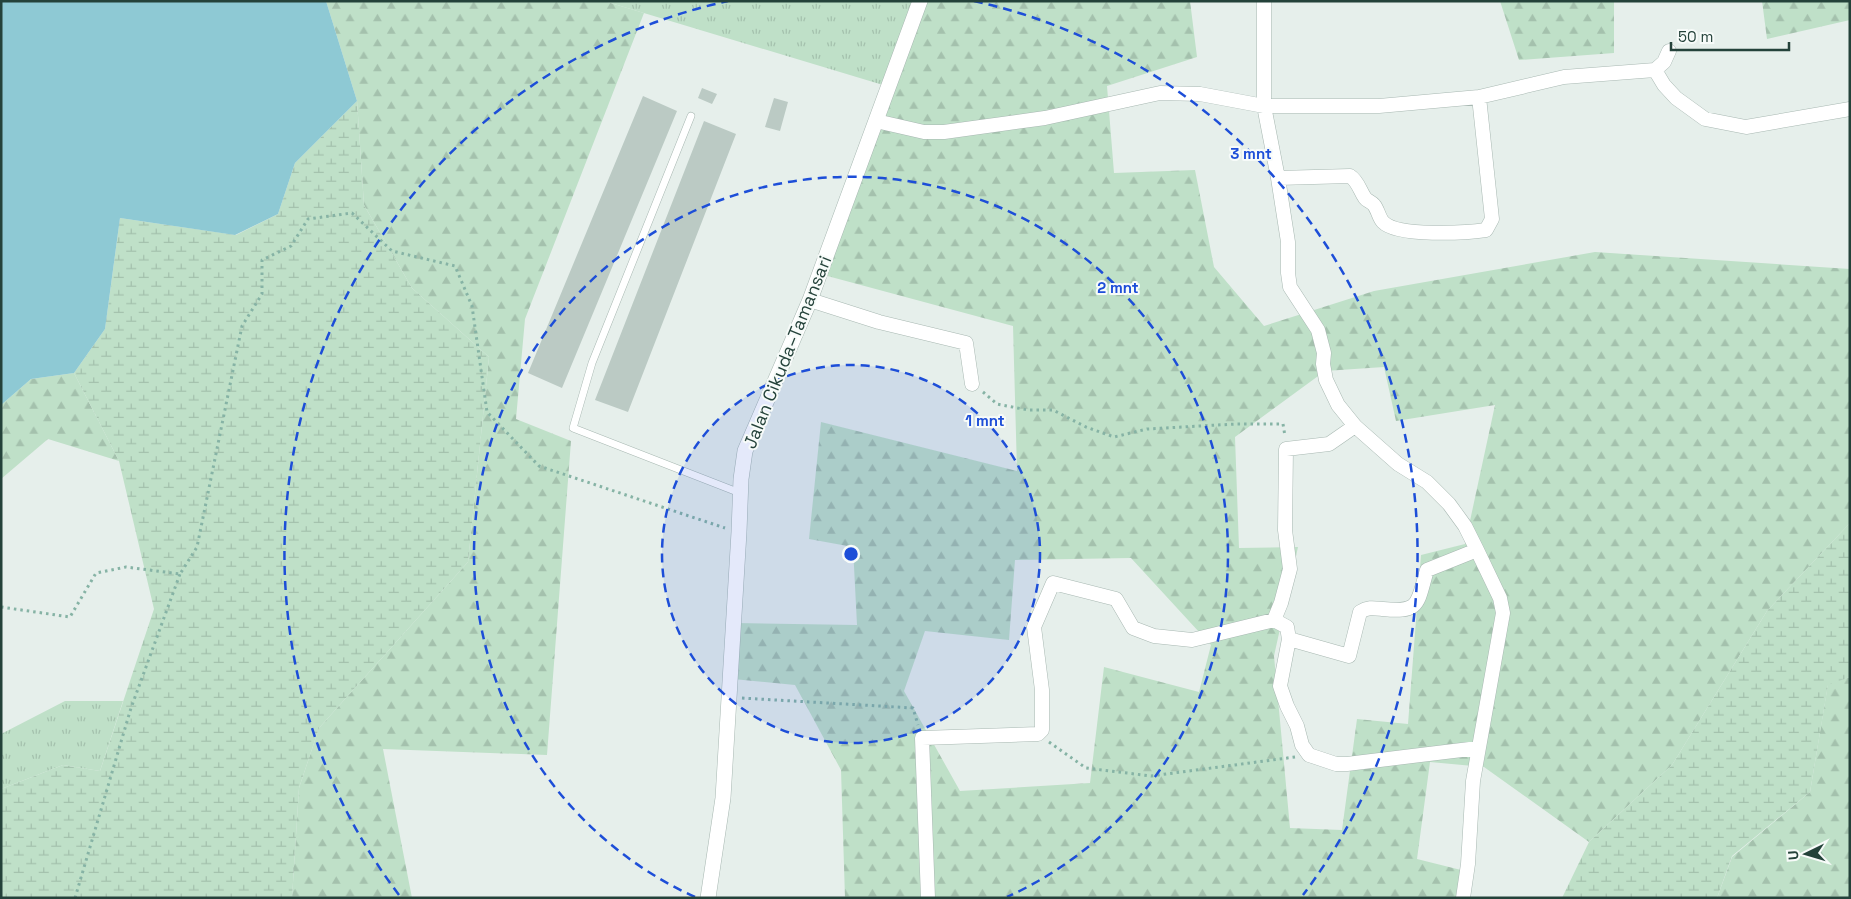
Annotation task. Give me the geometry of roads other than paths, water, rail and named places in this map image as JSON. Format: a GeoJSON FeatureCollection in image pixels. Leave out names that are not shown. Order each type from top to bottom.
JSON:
{"type":"FeatureCollection","features":[{"type":"Feature","properties":{"kind":"street","name":"Jalan Cikuda–Tamansari"},"geometry":{"type":"LineString","coordinates":[[708,898],[723,798],[740,493],[745,451],[810,300],[920,1]]}},
{"type":"Feature","properties":{"kind":"street"},"geometry":{"type":"LineString","coordinates":[[1264,1],[1264,106],[1288,242],[1290,287],[1318,330],[1324,353],[1323,364],[1326,380],[1338,404],[1356,426],[1398,464],[1427,482],[1449,504],[1464,526],[1500,598],[1503,613],[1473,781],[1468,864],[1463,898]]}},
{"type":"Feature","properties":{"kind":"street"},"geometry":{"type":"LineString","coordinates":[[876,121],[924,132],[944,132],[1045,118],[1160,93],[1200,94],[1264,106],[1379,106],[1479,97],[1564,77],[1655,70],[1664,62],[1669,51]]}},
{"type":"Feature","properties":{"kind":"street"},"geometry":{"type":"LineString","coordinates":[[1655,70],[1664,85],[1676,98],[1705,118],[1746,127],[1850,109]]}},
{"type":"Feature","properties":{"kind":"street"},"geometry":{"type":"LineString","coordinates":[[1278,178],[1350,176],[1354,179],[1366,200],[1374,205],[1382,222],[1389,227],[1416,232],[1455,233],[1486,230],[1492,220],[1479,97]]}},
{"type":"Feature","properties":{"kind":"street"},"geometry":{"type":"LineString","coordinates":[[810,300],[879,322],[966,343],[972,384]]}},
{"type":"Feature","properties":{"kind":"street"},"geometry":{"type":"LineString","coordinates":[[1274,620],[1290,569],[1285,530],[1286,449],[1328,444],[1356,426]]}},
{"type":"Feature","properties":{"kind":"street"},"geometry":{"type":"LineString","coordinates":[[1290,638],[1349,656],[1360,612],[1368,608],[1402,611],[1413,607],[1418,599],[1427,570],[1476,550]]}},
{"type":"Feature","properties":{"kind":"street"},"geometry":{"type":"LineString","coordinates":[[928,898],[922,738],[1038,734],[1042,730],[1042,690],[1034,626],[1052,583],[1116,599],[1133,628],[1154,636],[1192,640],[1274,620],[1287,627],[1290,638],[1280,686],[1297,726],[1302,745],[1309,755],[1336,764],[1346,764],[1478,748]]}},
{"type":"Feature","properties":{"kind":"lane"},"geometry":{"type":"LineString","coordinates":[[691,116],[592,363],[573,428],[740,493]]}},
{"type":"Feature","properties":{"kind":"water"},"geometry":{"type":"Polygon","coordinates":[[[1,1],[326,1],[357,101],[295,163],[278,214],[235,235],[120,218],[105,329],[74,373],[31,379],[1,405],[1,1]]]}}]}
